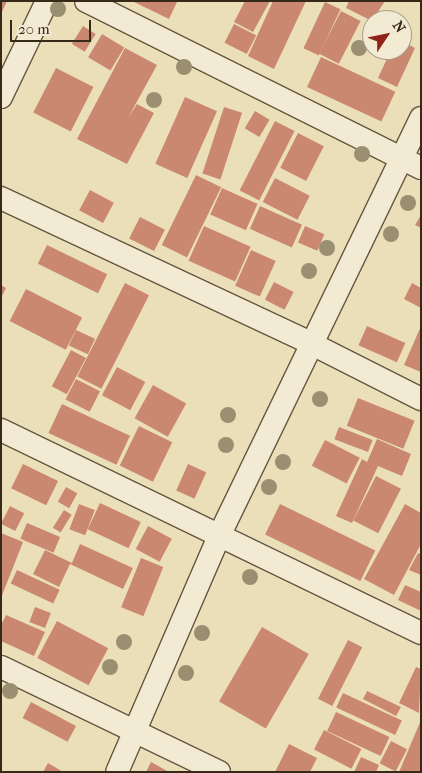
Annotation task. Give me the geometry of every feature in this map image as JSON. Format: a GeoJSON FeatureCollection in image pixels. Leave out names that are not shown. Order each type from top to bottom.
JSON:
{"type":"FeatureCollection","features":[{"type":"Feature","properties":{"kind":"street"},"geometry":{"type":"LineString","coordinates":[[1,97],[47,1]]}},
{"type":"Feature","properties":{"kind":"street"},"geometry":{"type":"LineString","coordinates":[[86,1],[421,168]]}},
{"type":"Feature","properties":{"kind":"street"},"geometry":{"type":"LineString","coordinates":[[117,772],[220,534],[310,343],[421,118]]}},
{"type":"Feature","properties":{"kind":"street"},"geometry":{"type":"LineString","coordinates":[[1,198],[310,343],[421,399]]}},
{"type":"Feature","properties":{"kind":"street"},"geometry":{"type":"LineString","coordinates":[[1,430],[220,534],[421,633]]}},
{"type":"Feature","properties":{"kind":"street"},"geometry":{"type":"LineString","coordinates":[[1,667],[136,729],[218,772]]}},
{"type":"Feature","properties":{"kind":"building"},"geometry":{"type":"Polygon","coordinates":[[[1,1],[7,1],[1,14],[1,1]]]}},
{"type":"Feature","properties":{"kind":"building"},"geometry":{"type":"Polygon","coordinates":[[[132,1],[175,1],[177,2],[169,19],[132,1]]]}},
{"type":"Feature","properties":{"kind":"building"},"geometry":{"type":"Polygon","coordinates":[[[245,1],[270,1],[253,32],[234,22],[245,1]]]}},
{"type":"Feature","properties":{"kind":"building"},"geometry":{"type":"Polygon","coordinates":[[[273,1],[306,1],[274,69],[248,56],[273,1]]]}},
{"type":"Feature","properties":{"kind":"building"},"geometry":{"type":"Polygon","coordinates":[[[349,1],[385,1],[379,10],[362,10],[362,16],[346,8],[349,1]]]}},
{"type":"Feature","properties":{"kind":"building"},"geometry":{"type":"Polygon","coordinates":[[[325,2],[340,9],[319,55],[303,48],[325,2]]]}},
{"type":"Feature","properties":{"kind":"building"},"geometry":{"type":"Polygon","coordinates":[[[341,11],[361,21],[339,64],[319,54],[341,11]]]}},
{"type":"Feature","properties":{"kind":"building"},"geometry":{"type":"Polygon","coordinates":[[[234,24],[256,35],[247,54],[224,43],[234,24]]]}},
{"type":"Feature","properties":{"kind":"building"},"geometry":{"type":"Polygon","coordinates":[[[83,26],[96,34],[85,52],[72,44],[83,26]]]}},
{"type":"Feature","properties":{"kind":"building"},"geometry":{"type":"Polygon","coordinates":[[[102,34],[124,47],[110,71],[88,57],[102,34]]]}},
{"type":"Feature","properties":{"kind":"building"},"geometry":{"type":"Polygon","coordinates":[[[125,48],[157,65],[128,118],[137,104],[154,113],[127,164],[77,139],[125,48]]]}},
{"type":"Feature","properties":{"kind":"building"},"geometry":{"type":"Polygon","coordinates":[[[321,57],[395,92],[381,122],[307,87],[321,57]]]}},
{"type":"Feature","properties":{"kind":"building"},"geometry":{"type":"Polygon","coordinates":[[[386,60],[409,60],[397,87],[378,78],[386,60]]]}},
{"type":"Feature","properties":{"kind":"building"},"geometry":{"type":"Polygon","coordinates":[[[56,68],[93,87],[71,132],[33,113],[56,68]]]}},
{"type":"Feature","properties":{"kind":"building"},"geometry":{"type":"Polygon","coordinates":[[[185,97],[217,111],[187,178],[155,164],[185,97]]]}},
{"type":"Feature","properties":{"kind":"building"},"geometry":{"type":"Polygon","coordinates":[[[224,107],[242,113],[220,179],[202,174],[224,107]]]}},
{"type":"Feature","properties":{"kind":"building"},"geometry":{"type":"Polygon","coordinates":[[[255,111],[270,120],[259,137],[245,128],[255,111]]]}},
{"type":"Feature","properties":{"kind":"building"},"geometry":{"type":"Polygon","coordinates":[[[275,121],[295,131],[259,200],[240,190],[275,121]]]}},
{"type":"Feature","properties":{"kind":"building"},"geometry":{"type":"Polygon","coordinates":[[[298,133],[324,146],[306,181],[280,168],[298,133]]]}},
{"type":"Feature","properties":{"kind":"building"},"geometry":{"type":"Polygon","coordinates":[[[196,175],[221,187],[187,257],[162,245],[196,175]]]}},
{"type":"Feature","properties":{"kind":"building"},"geometry":{"type":"Polygon","coordinates":[[[275,178],[310,196],[297,220],[263,202],[275,178]]]}},
{"type":"Feature","properties":{"kind":"building"},"geometry":{"type":"Polygon","coordinates":[[[222,188],[258,204],[246,230],[210,214],[222,188]]]}},
{"type":"Feature","properties":{"kind":"building"},"geometry":{"type":"Polygon","coordinates":[[[90,190],[114,203],[103,223],[79,210],[90,190]]]}},
{"type":"Feature","properties":{"kind":"building"},"geometry":{"type":"Polygon","coordinates":[[[260,206],[302,225],[292,248],[250,229],[260,206]]]}},
{"type":"Feature","properties":{"kind":"building"},"geometry":{"type":"Polygon","coordinates":[[[421,215],[421,228],[415,225],[421,215]]]}},
{"type":"Feature","properties":{"kind":"building"},"geometry":{"type":"Polygon","coordinates":[[[140,217],[165,230],[154,251],[129,238],[140,217]]]}},
{"type":"Feature","properties":{"kind":"building"},"geometry":{"type":"Polygon","coordinates":[[[204,226],[251,247],[235,281],[189,261],[204,226]]]}},
{"type":"Feature","properties":{"kind":"building"},"geometry":{"type":"Polygon","coordinates":[[[305,226],[324,234],[317,251],[298,243],[305,226]]]}},
{"type":"Feature","properties":{"kind":"building"},"geometry":{"type":"Polygon","coordinates":[[[47,245],[107,274],[98,293],[38,264],[47,245]]]}},
{"type":"Feature","properties":{"kind":"building"},"geometry":{"type":"Polygon","coordinates":[[[251,250],[276,261],[260,297],[235,286],[251,250]]]}},
{"type":"Feature","properties":{"kind":"building"},"geometry":{"type":"Polygon","coordinates":[[[274,282],[294,292],[285,310],[265,300],[274,282]]]}},
{"type":"Feature","properties":{"kind":"building"},"geometry":{"type":"Polygon","coordinates":[[[125,283],[149,295],[101,389],[77,377],[125,283]]]}},
{"type":"Feature","properties":{"kind":"building"},"geometry":{"type":"Polygon","coordinates":[[[412,283],[421,288],[421,308],[404,299],[412,283]]]}},
{"type":"Feature","properties":{"kind":"building"},"geometry":{"type":"Polygon","coordinates":[[[1,285],[6,288],[1,298],[1,285]]]}},
{"type":"Feature","properties":{"kind":"building"},"geometry":{"type":"Polygon","coordinates":[[[26,289],[82,318],[66,350],[10,321],[26,289]]]}},
{"type":"Feature","properties":{"kind":"building"},"geometry":{"type":"Polygon","coordinates":[[[367,326],[405,343],[397,362],[358,345],[367,326]]]}},
{"type":"Feature","properties":{"kind":"building"},"geometry":{"type":"Polygon","coordinates":[[[421,326],[421,372],[404,365],[421,326]]]}},
{"type":"Feature","properties":{"kind":"building"},"geometry":{"type":"Polygon","coordinates":[[[76,330],[95,339],[88,354],[69,345],[76,330]]]}},
{"type":"Feature","properties":{"kind":"building"},"geometry":{"type":"Polygon","coordinates":[[[71,350],[86,358],[67,394],[52,386],[71,350]]]}},
{"type":"Feature","properties":{"kind":"building"},"geometry":{"type":"Polygon","coordinates":[[[117,367],[145,382],[130,410],[102,395],[117,367]]]}},
{"type":"Feature","properties":{"kind":"building"},"geometry":{"type":"Polygon","coordinates":[[[76,379],[100,391],[90,412],[66,399],[76,379]]]}},
{"type":"Feature","properties":{"kind":"building"},"geometry":{"type":"Polygon","coordinates":[[[153,385],[186,403],[168,437],[135,418],[153,385]]]}},
{"type":"Feature","properties":{"kind":"building"},"geometry":{"type":"Polygon","coordinates":[[[358,398],[415,421],[403,449],[347,426],[358,398]]]}},
{"type":"Feature","properties":{"kind":"building"},"geometry":{"type":"Polygon","coordinates":[[[62,404],[130,436],[116,465],[48,433],[62,404]]]}},
{"type":"Feature","properties":{"kind":"building"},"geometry":{"type":"Polygon","coordinates":[[[139,426],[172,442],[153,482],[120,466],[139,426]]]}},
{"type":"Feature","properties":{"kind":"building"},"geometry":{"type":"Polygon","coordinates":[[[339,427],[373,440],[368,452],[334,439],[339,427]]]}},
{"type":"Feature","properties":{"kind":"building"},"geometry":{"type":"Polygon","coordinates":[[[377,439],[411,454],[402,476],[378,466],[352,523],[336,516],[362,459],[367,462],[377,439]]]}},
{"type":"Feature","properties":{"kind":"building"},"geometry":{"type":"Polygon","coordinates":[[[325,440],[360,458],[347,484],[312,466],[325,440]]]}},
{"type":"Feature","properties":{"kind":"building"},"geometry":{"type":"Polygon","coordinates":[[[23,464],[58,481],[46,505],[11,488],[23,464]]]}},
{"type":"Feature","properties":{"kind":"building"},"geometry":{"type":"Polygon","coordinates":[[[188,464],[206,472],[194,499],[176,490],[188,464]]]}},
{"type":"Feature","properties":{"kind":"building"},"geometry":{"type":"Polygon","coordinates":[[[376,476],[401,489],[378,533],[353,521],[376,476]]]}},
{"type":"Feature","properties":{"kind":"building"},"geometry":{"type":"Polygon","coordinates":[[[66,487],[77,493],[69,508],[58,502],[66,487]]]}},
{"type":"Feature","properties":{"kind":"building"},"geometry":{"type":"Polygon","coordinates":[[[100,503],[141,522],[129,548],[88,529],[100,503]]]}},
{"type":"Feature","properties":{"kind":"building"},"geometry":{"type":"Polygon","coordinates":[[[79,504],[95,510],[85,535],[69,529],[79,504]]]}},
{"type":"Feature","properties":{"kind":"building"},"geometry":{"type":"Polygon","coordinates":[[[280,504],[375,550],[360,581],[265,535],[280,504]]]}},
{"type":"Feature","properties":{"kind":"building"},"geometry":{"type":"Polygon","coordinates":[[[405,504],[421,513],[421,544],[394,595],[364,579],[405,504]]]}},
{"type":"Feature","properties":{"kind":"building"},"geometry":{"type":"Polygon","coordinates":[[[10,506],[24,513],[15,531],[1,524],[10,506]]]}},
{"type":"Feature","properties":{"kind":"building"},"geometry":{"type":"Polygon","coordinates":[[[64,510],[72,515],[61,533],[53,528],[64,510]]]}},
{"type":"Feature","properties":{"kind":"building"},"geometry":{"type":"Polygon","coordinates":[[[27,523],[60,537],[53,553],[20,539],[27,523]]]}},
{"type":"Feature","properties":{"kind":"building"},"geometry":{"type":"Polygon","coordinates":[[[148,526],[172,539],[160,562],[136,549],[148,526]]]}},
{"type":"Feature","properties":{"kind":"building"},"geometry":{"type":"Polygon","coordinates":[[[1,533],[23,542],[1,598],[1,533]]]}},
{"type":"Feature","properties":{"kind":"building"},"geometry":{"type":"Polygon","coordinates":[[[80,544],[133,568],[123,589],[70,564],[59,587],[33,574],[45,550],[72,563],[80,544]]]}},
{"type":"Feature","properties":{"kind":"building"},"geometry":{"type":"Polygon","coordinates":[[[418,553],[421,554],[421,575],[409,570],[418,553]]]}},
{"type":"Feature","properties":{"kind":"building"},"geometry":{"type":"Polygon","coordinates":[[[141,558],[163,567],[143,616],[121,607],[141,558]]]}},
{"type":"Feature","properties":{"kind":"building"},"geometry":{"type":"Polygon","coordinates":[[[17,570],[60,590],[53,603],[11,584],[17,570]]]}},
{"type":"Feature","properties":{"kind":"building"},"geometry":{"type":"Polygon","coordinates":[[[405,585],[421,592],[421,611],[398,600],[405,585]]]}},
{"type":"Feature","properties":{"kind":"building"},"geometry":{"type":"Polygon","coordinates":[[[35,607],[51,613],[45,628],[29,622],[35,607]]]}},
{"type":"Feature","properties":{"kind":"building"},"geometry":{"type":"Polygon","coordinates":[[[6,615],[45,632],[34,656],[1,641],[1,625],[6,615]]]}},
{"type":"Feature","properties":{"kind":"building"},"geometry":{"type":"Polygon","coordinates":[[[57,621],[108,648],[88,685],[37,658],[57,621]]]}},
{"type":"Feature","properties":{"kind":"building"},"geometry":{"type":"Polygon","coordinates":[[[262,627],[309,654],[266,728],[219,701],[262,627]]]}},
{"type":"Feature","properties":{"kind":"building"},"geometry":{"type":"Polygon","coordinates":[[[348,640],[362,647],[332,706],[318,699],[348,640]]]}},
{"type":"Feature","properties":{"kind":"building"},"geometry":{"type":"Polygon","coordinates":[[[416,667],[421,669],[419,713],[399,703],[416,667]]]}},
{"type":"Feature","properties":{"kind":"building"},"geometry":{"type":"Polygon","coordinates":[[[367,691],[401,707],[396,716],[363,699],[367,691]]]}},
{"type":"Feature","properties":{"kind":"building"},"geometry":{"type":"Polygon","coordinates":[[[343,693],[402,720],[395,735],[336,708],[343,693]]]}},
{"type":"Feature","properties":{"kind":"building"},"geometry":{"type":"Polygon","coordinates":[[[31,702],[76,726],[68,742],[23,718],[31,702]]]}},
{"type":"Feature","properties":{"kind":"building"},"geometry":{"type":"Polygon","coordinates":[[[336,712],[389,737],[381,756],[327,731],[336,712]]]}},
{"type":"Feature","properties":{"kind":"building"},"geometry":{"type":"Polygon","coordinates":[[[421,720],[421,772],[399,772],[421,720]]]}},
{"type":"Feature","properties":{"kind":"building"},"geometry":{"type":"Polygon","coordinates":[[[324,730],[361,749],[351,769],[314,750],[324,730]]]}},
{"type":"Feature","properties":{"kind":"building"},"geometry":{"type":"Polygon","coordinates":[[[391,741],[407,749],[396,771],[380,763],[391,741]]]}},
{"type":"Feature","properties":{"kind":"building"},"geometry":{"type":"Polygon","coordinates":[[[289,744],[317,758],[310,772],[275,772],[289,744]]]}},
{"type":"Feature","properties":{"kind":"building"},"geometry":{"type":"Polygon","coordinates":[[[361,757],[379,765],[376,772],[354,772],[361,757]]]}},
{"type":"Feature","properties":{"kind":"building"},"geometry":{"type":"Polygon","coordinates":[[[151,762],[169,772],[146,772],[151,762]]]}},
{"type":"Feature","properties":{"kind":"building"},"geometry":{"type":"Polygon","coordinates":[[[48,763],[63,772],[43,772],[48,763]]]}}]}
